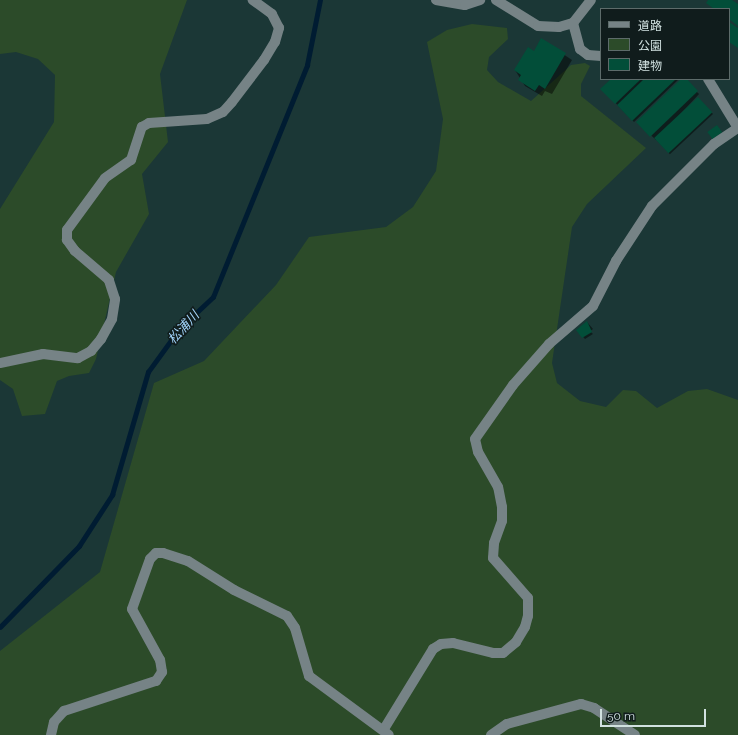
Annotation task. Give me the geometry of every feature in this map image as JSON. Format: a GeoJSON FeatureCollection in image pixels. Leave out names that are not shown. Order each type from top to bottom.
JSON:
{"type":"FeatureCollection","features":[{"type":"Feature","properties":{"kind":"street"},"geometry":{"type":"LineString","coordinates":[[0,363],[43,354],[78,358],[91,351],[101,339],[112,319],[115,299],[109,280],[75,251],[67,240],[67,230],[105,178],[131,160],[142,127],[149,123],[207,118],[223,112],[232,102],[264,60],[275,42],[279,28],[272,14],[254,0]]}},
{"type":"Feature","properties":{"kind":"street"},"geometry":{"type":"LineString","coordinates":[[436,0],[465,5],[480,0]]}},
{"type":"Feature","properties":{"kind":"street"},"geometry":{"type":"LineString","coordinates":[[496,0],[538,26],[559,27],[573,23],[592,0]]}},
{"type":"Feature","properties":{"kind":"street"},"geometry":{"type":"LineString","coordinates":[[573,23],[580,49],[588,55],[600,56]]}},
{"type":"Feature","properties":{"kind":"street"},"geometry":{"type":"LineString","coordinates":[[51,735],[54,722],[64,711],[156,681],[162,672],[160,660],[132,608],[150,559],[156,553],[163,553],[188,561],[234,590],[287,616],[295,628],[310,676],[387,732],[433,649],[441,644],[453,644],[492,653],[503,652],[516,642],[525,627],[528,616],[528,598],[493,558],[494,543],[502,521],[502,506],[498,487],[478,452],[476,438],[498,403],[534,361],[550,344],[593,306],[616,261],[652,206],[714,144],[738,128],[709,80]]}},
{"type":"Feature","properties":{"kind":"street"},"geometry":{"type":"LineString","coordinates":[[492,735],[507,724],[581,704],[594,708],[635,735]]}},
{"type":"Feature","properties":{"kind":"green space"},"geometry":{"type":"Polygon","coordinates":[[[0,0],[187,0],[160,74],[168,142],[142,174],[149,214],[116,272],[96,359],[89,373],[69,376],[57,381],[45,414],[22,416],[13,389],[0,380],[0,209],[54,122],[55,75],[38,59],[16,52],[0,54],[0,0]]]}},
{"type":"Feature","properties":{"kind":"green space"},"geometry":{"type":"Polygon","coordinates":[[[472,24],[507,28],[508,39],[489,57],[487,70],[498,82],[531,101],[571,65],[585,63],[590,66],[581,84],[581,96],[646,148],[587,204],[572,227],[552,363],[557,383],[580,401],[606,407],[623,390],[636,391],[657,408],[688,391],[707,389],[738,400],[738,735],[0,735],[0,651],[100,572],[154,383],[204,361],[276,285],[309,237],[386,227],[413,207],[436,171],[443,119],[427,42],[447,30],[472,24]]]}},
{"type":"Feature","properties":{"kind":"building"},"geometry":{"type":"Polygon","coordinates":[[[708,0],[732,0],[738,4],[738,26],[730,20],[730,8],[713,8],[706,3],[708,0]]]}},
{"type":"Feature","properties":{"kind":"building"},"geometry":{"type":"Polygon","coordinates":[[[730,23],[738,28],[738,48],[730,43],[730,23]]]}},
{"type":"Feature","properties":{"kind":"building"},"geometry":{"type":"Polygon","coordinates":[[[541,38],[566,53],[545,89],[539,85],[535,91],[518,80],[521,75],[514,70],[528,47],[534,51],[541,38]]]}},
{"type":"Feature","properties":{"kind":"building"},"geometry":{"type":"Polygon","coordinates":[[[610,80],[640,80],[615,104],[600,89],[610,80]]]}},
{"type":"Feature","properties":{"kind":"building"},"geometry":{"type":"Polygon","coordinates":[[[643,80],[675,80],[632,121],[617,105],[643,80]]]}},
{"type":"Feature","properties":{"kind":"building"},"geometry":{"type":"Polygon","coordinates":[[[680,80],[688,80],[698,91],[650,137],[636,122],[680,80]]]}},
{"type":"Feature","properties":{"kind":"building"},"geometry":{"type":"Polygon","coordinates":[[[698,97],[712,112],[668,153],[654,138],[698,97]]]}},
{"type":"Feature","properties":{"kind":"building"},"geometry":{"type":"Polygon","coordinates":[[[717,125],[722,132],[713,139],[707,132],[717,125]]]}},
{"type":"Feature","properties":{"kind":"building"},"geometry":{"type":"Polygon","coordinates":[[[587,321],[592,332],[582,338],[576,330],[587,321]]]}},
{"type":"Feature","properties":{"kind":"waterway","name":"松浦川"},"geometry":{"type":"LineString","coordinates":[[0,627],[79,546],[112,495],[148,372],[180,328],[213,297],[307,65],[320,0]]}}]}
